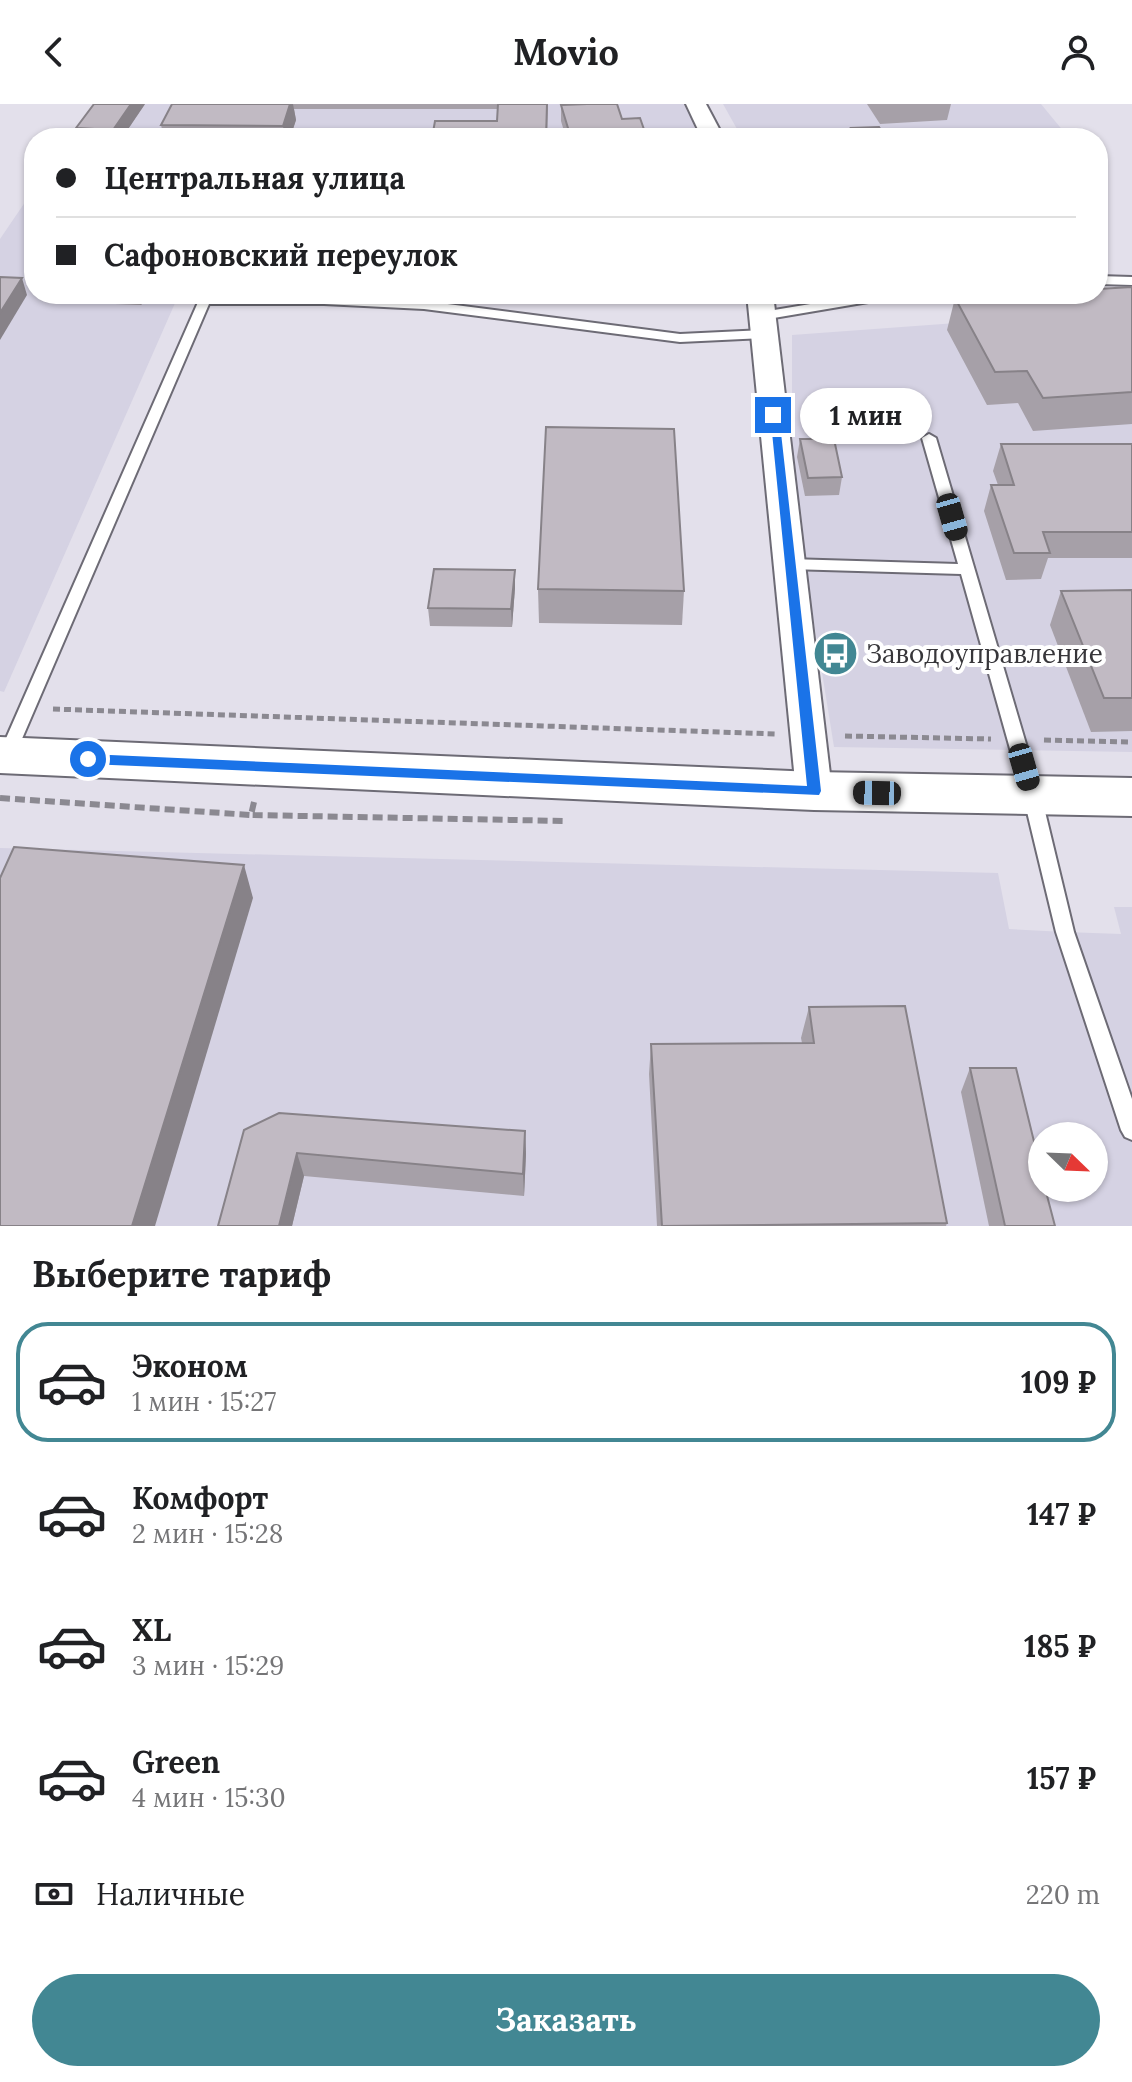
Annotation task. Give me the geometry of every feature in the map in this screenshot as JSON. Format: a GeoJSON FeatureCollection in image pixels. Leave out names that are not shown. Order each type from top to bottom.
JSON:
{"type":"FeatureCollection","features":[{"type":"Feature","properties":{"kind":"main road"},"geometry":{"type":"LineString","coordinates":[[2,770],[1132,797]]}},
{"type":"Feature","properties":{"kind":"street"},"geometry":{"type":"LineString","coordinates":[[696,104],[708,128]]}},
{"type":"Feature","properties":{"kind":"street"},"geometry":{"type":"LineString","coordinates":[[762,315],[814,791]]}},
{"type":"Feature","properties":{"kind":"lane"},"geometry":{"type":"LineString","coordinates":[[1108,280],[1132,281]]}},
{"type":"Feature","properties":{"kind":"lane"},"geometry":{"type":"LineString","coordinates":[[2,770],[203,304]]}},
{"type":"Feature","properties":{"kind":"lane"},"geometry":{"type":"LineString","coordinates":[[404,304],[680,338],[762,315],[830,304]]}},
{"type":"Feature","properties":{"kind":"lane"},"geometry":{"type":"LineString","coordinates":[[929,438],[1032,795],[1065,932],[1132,1130]]}},
{"type":"Feature","properties":{"kind":"lane"},"geometry":{"type":"LineString","coordinates":[[789,564],[967,569]]}},
{"type":"Feature","properties":{"kind":"path"},"geometry":{"type":"LineString","coordinates":[[26,709],[808,735],[1132,742]]}},
{"type":"Feature","properties":{"kind":"path"},"geometry":{"type":"LineString","coordinates":[[2,770],[251,815]]}},
{"type":"Feature","properties":{"kind":"shaded area"},"geometry":{"type":"Polygon","coordinates":[[[93,104],[686,104],[695,128],[77,128],[93,104]]]}},
{"type":"Feature","properties":{"kind":"shaded area"},"geometry":{"type":"Polygon","coordinates":[[[723,104],[1041,104],[1061,128],[736,128],[723,104]]]}},
{"type":"Feature","properties":{"kind":"shaded area"},"geometry":{"type":"Polygon","coordinates":[[[24,204],[24,304],[175,304],[4,692],[0,691],[0,239],[24,204]]]}},
{"type":"Feature","properties":{"kind":"shaded area"},"geometry":{"type":"Polygon","coordinates":[[[1132,310],[1132,752],[834,747],[804,561],[792,444],[792,335],[1132,310]]]}},
{"type":"Feature","properties":{"kind":"shaded area"},"geometry":{"type":"Polygon","coordinates":[[[0,848],[998,873],[1009,929],[1065,932],[1121,934],[1114,907],[1132,907],[1132,1226],[0,1226],[0,848]]]}},
{"type":"Feature","properties":{"kind":"building"},"geometry":{"type":"Polygon","coordinates":[[[94,104],[131,104],[114,128],[76,128],[94,104]]]}},
{"type":"Feature","properties":{"kind":"building"},"geometry":{"type":"Polygon","coordinates":[[[172,104],[290,104],[283,126],[161,125],[172,104]]]}},
{"type":"Feature","properties":{"kind":"building"},"geometry":{"type":"Polygon","coordinates":[[[498,104],[547,104],[546,128],[434,128],[435,121],[497,121],[498,104]]]}},
{"type":"Feature","properties":{"kind":"building"},"geometry":{"type":"Polygon","coordinates":[[[617,104],[622,119],[640,118],[644,128],[568,128],[561,105],[617,104]]]}},
{"type":"Feature","properties":{"kind":"building"},"geometry":{"type":"Polygon","coordinates":[[[0,277],[22,278],[0,313],[0,277]]]}},
{"type":"Feature","properties":{"kind":"building"},"geometry":{"type":"Polygon","coordinates":[[[1132,287],[1132,392],[1043,398],[1027,371],[995,372],[958,304],[1108,304],[1108,288],[1132,287]]]}},
{"type":"Feature","properties":{"kind":"building"},"geometry":{"type":"Polygon","coordinates":[[[546,427],[674,429],[684,591],[538,589],[546,427]]]}},
{"type":"Feature","properties":{"kind":"building"},"geometry":{"type":"Polygon","coordinates":[[[800,439],[834,439],[842,477],[808,478],[800,439]]]}},
{"type":"Feature","properties":{"kind":"building"},"geometry":{"type":"Polygon","coordinates":[[[1001,444],[1132,444],[1132,532],[1043,532],[1050,553],[1014,553],[991,485],[1014,485],[1001,444]]]}},
{"type":"Feature","properties":{"kind":"building"},"geometry":{"type":"Polygon","coordinates":[[[434,569],[515,570],[511,609],[428,608],[434,569]]]}},
{"type":"Feature","properties":{"kind":"building"},"geometry":{"type":"Polygon","coordinates":[[[1132,590],[1132,698],[1104,698],[1061,591],[1132,590]]]}},
{"type":"Feature","properties":{"kind":"building"},"geometry":{"type":"Polygon","coordinates":[[[14,847],[244,865],[132,1226],[0,1226],[0,878],[14,847]]]}},
{"type":"Feature","properties":{"kind":"building"},"geometry":{"type":"Polygon","coordinates":[[[905,1006],[947,1223],[662,1226],[651,1044],[814,1043],[809,1007],[905,1006]]]}},
{"type":"Feature","properties":{"kind":"building"},"geometry":{"type":"Polygon","coordinates":[[[970,1068],[1016,1068],[1029,1122],[1028,1202],[1049,1202],[1055,1226],[1005,1226],[970,1068]]]}},
{"type":"Feature","properties":{"kind":"building"},"geometry":{"type":"Polygon","coordinates":[[[279,1113],[525,1131],[523,1174],[297,1153],[279,1226],[218,1226],[244,1130],[279,1113]]]}},
{"type":"Feature","properties":{"kind":"place","name":"Заводоуправление"},"geometry":{"type":"Point","coordinates":[835,654]}},
{"type":"Feature","properties":{"kind":"route"},"geometry":{"type":"LineString","coordinates":[[88,759],[814,791],[773,415]]}}]}
